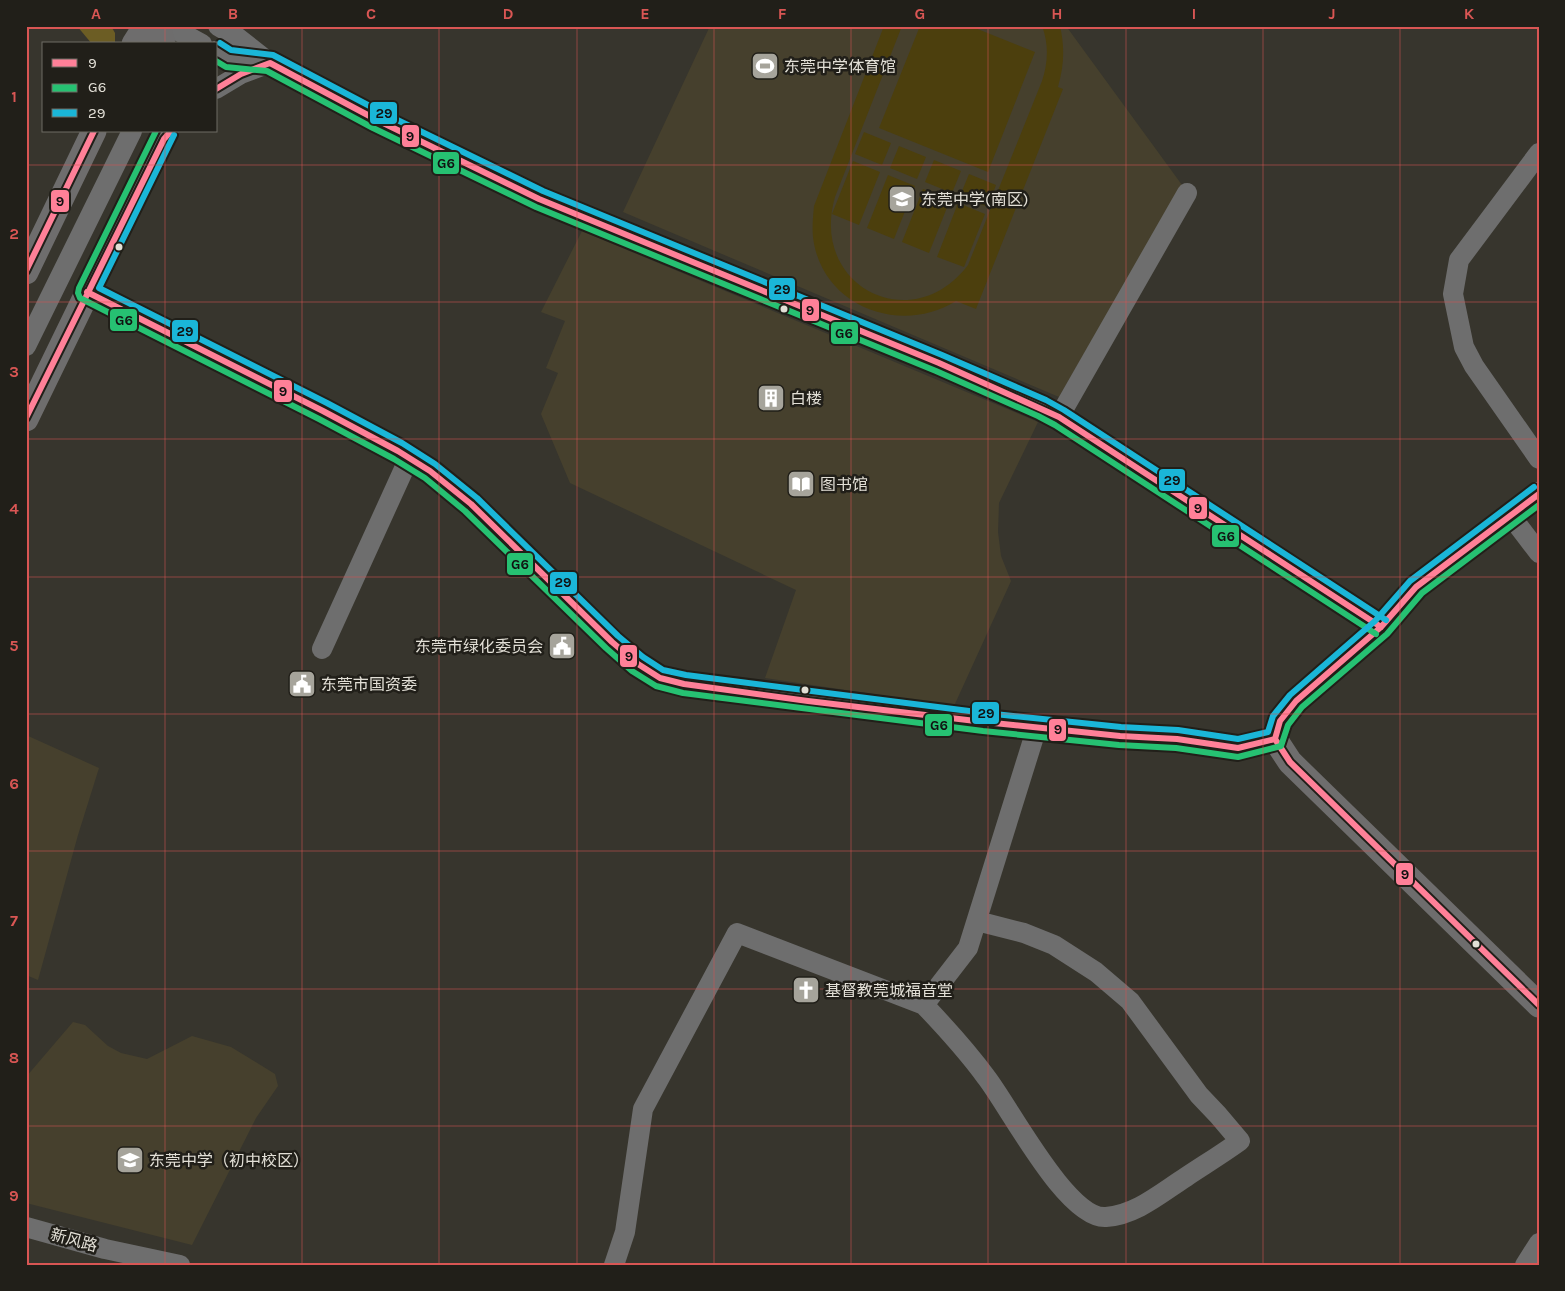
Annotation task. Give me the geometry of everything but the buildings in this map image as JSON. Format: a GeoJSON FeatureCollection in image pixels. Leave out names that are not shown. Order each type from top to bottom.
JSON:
{"type":"FeatureCollection","features":[{"type":"Feature","properties":{"kind":"main road"},"geometry":{"type":"LineString","coordinates":[[129,26],[133,42]]}},
{"type":"Feature","properties":{"kind":"main road"},"geometry":{"type":"LineString","coordinates":[[135,42],[149,26]]}},
{"type":"Feature","properties":{"kind":"main road"},"geometry":{"type":"LineString","coordinates":[[158,26],[162,42]]}},
{"type":"Feature","properties":{"kind":"main road"},"geometry":{"type":"LineString","coordinates":[[26,272],[94,132]]}},
{"type":"Feature","properties":{"kind":"main road"},"geometry":{"type":"LineString","coordinates":[[26,419],[166,133]]}},
{"type":"Feature","properties":{"kind":"main road"},"geometry":{"type":"LineString","coordinates":[[1539,494],[1523,520],[1416,587],[1381,627],[1296,701],[1280,721],[1275,739],[1290,762],[1539,1005]]}},
{"type":"Feature","properties":{"kind":"street"},"geometry":{"type":"LineString","coordinates":[[169,26],[198,42]]}},
{"type":"Feature","properties":{"kind":"street"},"geometry":{"type":"LineString","coordinates":[[218,26],[237,37],[270,63],[377,120],[539,199],[939,363],[1042,408],[1059,417],[1381,627]]}},
{"type":"Feature","properties":{"kind":"street"},"geometry":{"type":"LineString","coordinates":[[218,53],[228,58],[270,63]]}},
{"type":"Feature","properties":{"kind":"street"},"geometry":{"type":"LineString","coordinates":[[218,88],[241,74],[270,63]]}},
{"type":"Feature","properties":{"kind":"street"},"geometry":{"type":"LineString","coordinates":[[26,346],[132,132]]}},
{"type":"Feature","properties":{"kind":"street"},"geometry":{"type":"LineString","coordinates":[[1539,153],[1459,260],[1453,294],[1464,347],[1474,366],[1539,459]]}},
{"type":"Feature","properties":{"kind":"street"},"geometry":{"type":"LineString","coordinates":[[1059,417],[1187,193]]}},
{"type":"Feature","properties":{"kind":"street"},"geometry":{"type":"LineString","coordinates":[[87,292],[323,410],[430,470],[471,504],[612,642],[638,664],[660,678],[684,684],[798,700],[1120,736],[1177,739],[1238,748],[1275,739]]}},
{"type":"Feature","properties":{"kind":"street"},"geometry":{"type":"LineString","coordinates":[[322,649],[409,458]]}},
{"type":"Feature","properties":{"kind":"street"},"geometry":{"type":"LineString","coordinates":[[1523,520],[1539,553]]}},
{"type":"Feature","properties":{"kind":"street"},"geometry":{"type":"LineString","coordinates":[[924,1005],[968,948],[1037,727]]}},
{"type":"Feature","properties":{"kind":"street"},"geometry":{"type":"LineString","coordinates":[[614,1265],[625,1232],[643,1109],[737,933],[924,1005],[954,1036],[987,1078],[1054,1179],[1074,1202],[1090,1214],[1105,1218],[1128,1214],[1240,1141],[1199,1095],[1130,1001],[1096,972],[1054,945],[1024,933],[977,921]]}},
{"type":"Feature","properties":{"kind":"street","name":"新风路"},"geometry":{"type":"LineString","coordinates":[[26,1227],[105,1249],[180,1265]]}},
{"type":"Feature","properties":{"kind":"street"},"geometry":{"type":"LineString","coordinates":[[1525,1265],[1539,1243]]}},
{"type":"Feature","properties":{"kind":"shaded area"},"geometry":{"type":"Polygon","coordinates":[[[77,26],[111,26],[115,33],[115,42],[90,42],[77,26]]]}},
{"type":"Feature","properties":{"kind":"shaded area","name":"东莞中学(南区)"},"geometry":{"type":"Polygon","coordinates":[[[710,26],[1066,26],[1182,185],[1059,397],[623,212],[710,26]]]}},
{"type":"Feature","properties":{"kind":"shaded area"},"geometry":{"type":"Polygon","coordinates":[[[884,26],[902,26],[835,197],[831,229],[837,256],[851,277],[871,292],[894,299],[920,298],[945,287],[968,265],[1042,81],[1047,54],[1042,26],[1060,26],[1063,57],[1058,87],[1063,89],[976,309],[956,301],[934,311],[911,315],[888,314],[866,308],[847,297],[831,281],[819,261],[813,237],[814,206],[884,26]]]}},
{"type":"Feature","properties":{"kind":"shaded area"},"geometry":{"type":"Polygon","coordinates":[[[920,26],[970,26],[1035,52],[988,172],[879,128],[920,26]]]}},
{"type":"Feature","properties":{"kind":"shaded area"},"geometry":{"type":"Polygon","coordinates":[[[864,132],[891,143],[882,165],[855,154],[864,132]]]}},
{"type":"Feature","properties":{"kind":"shaded area"},"geometry":{"type":"Polygon","coordinates":[[[899,146],[926,157],[917,179],[890,168],[899,146]]]}},
{"type":"Feature","properties":{"kind":"shaded area"},"geometry":{"type":"Polygon","coordinates":[[[934,160],[961,171],[952,193],[925,182],[934,160]]]}},
{"type":"Feature","properties":{"kind":"shaded area"},"geometry":{"type":"Polygon","coordinates":[[[853,161],[880,172],[859,225],[832,214],[853,161]]]}},
{"type":"Feature","properties":{"kind":"shaded area"},"geometry":{"type":"Polygon","coordinates":[[[969,174],[996,185],[988,207],[960,196],[969,174]]]}},
{"type":"Feature","properties":{"kind":"shaded area"},"geometry":{"type":"Polygon","coordinates":[[[888,175],[915,186],[894,239],[867,228],[888,175]]]}},
{"type":"Feature","properties":{"kind":"shaded area"},"geometry":{"type":"Polygon","coordinates":[[[923,189],[950,200],[929,253],[902,242],[923,189]]]}},
{"type":"Feature","properties":{"kind":"shaded area"},"geometry":{"type":"Polygon","coordinates":[[[958,203],[985,214],[964,267],[937,257],[958,203]]]}},
{"type":"Feature","properties":{"kind":"shaded area"},"geometry":{"type":"Polygon","coordinates":[[[582,231],[1038,422],[999,503],[998,532],[1001,556],[1011,581],[954,706],[765,678],[796,590],[570,483],[541,414],[558,373],[546,368],[565,321],[541,312],[582,231]]]}},
{"type":"Feature","properties":{"kind":"shaded area"},"geometry":{"type":"Polygon","coordinates":[[[26,735],[99,768],[78,835],[38,980],[26,975],[26,735]]]}},
{"type":"Feature","properties":{"kind":"shaded area","name":"东莞中学（初中校区）"},"geometry":{"type":"Polygon","coordinates":[[[73,1022],[85,1025],[108,1046],[121,1053],[147,1059],[192,1036],[231,1047],[275,1074],[278,1086],[256,1118],[192,1245],[26,1203],[26,1077],[73,1022]]]}},
{"type":"Feature","properties":{"kind":"transit line","name":"29"},"geometry":{"type":"LineString","coordinates":[[220,43],[231,50],[273,55],[381,112],[543,191],[942,355],[1046,400],[1386,620]]}},
{"type":"Feature","properties":{"kind":"transit line","name":"G6"},"geometry":{"type":"LineString","coordinates":[[218,62],[226,67],[267,71],[373,128],[536,207],[936,371],[1038,416],[1055,425],[1376,634]]}},
{"type":"Feature","properties":{"kind":"transit line","name":"9"},"geometry":{"type":"LineString","coordinates":[[218,88],[241,74],[270,63],[377,120],[539,199],[939,363],[1059,417],[1381,627]]}},
{"type":"Feature","properties":{"kind":"transit line","name":"9"},"geometry":{"type":"LineString","coordinates":[[26,271],[94,132]]}},
{"type":"Feature","properties":{"kind":"transit line","name":"G6"},"geometry":{"type":"LineString","coordinates":[[156,132],[79,288],[80,298],[319,419],[394,459],[425,478],[465,511],[606,648],[632,671],[656,686],[683,693],[983,731],[1119,745],[1176,748],[1238,757],[1281,746],[1288,725],[1302,707],[1387,634],[1422,593],[1539,505]]}},
{"type":"Feature","properties":{"kind":"transit line","name":"9"},"geometry":{"type":"LineString","coordinates":[[26,418],[164,139],[170,132]]}},
{"type":"Feature","properties":{"kind":"transit line","name":"29"},"geometry":{"type":"LineString","coordinates":[[174,135],[99,288],[327,403],[402,443],[435,464],[477,498],[618,636],[643,657],[663,670],[686,675],[985,713],[1121,727],[1178,730],[1238,739],[1268,732],[1273,716],[1290,695],[1375,621],[1410,581],[1534,487]]}},
{"type":"Feature","properties":{"kind":"transit line","name":"9"},"geometry":{"type":"LineString","coordinates":[[87,292],[323,411],[398,451],[430,471],[471,504],[612,642],[638,664],[660,678],[684,684],[808,701],[984,722],[1120,736],[1177,739],[1238,748],[1275,739]]}},
{"type":"Feature","properties":{"kind":"transit line","name":"9"},"geometry":{"type":"LineString","coordinates":[[1275,739],[1280,721],[1296,701],[1381,627],[1416,587],[1539,494]]}},
{"type":"Feature","properties":{"kind":"transit line","name":"9"},"geometry":{"type":"LineString","coordinates":[[1275,739],[1290,762],[1539,1005]]}},
{"type":"Feature","properties":{"kind":"place","name":"东莞中学体育馆"},"geometry":{"type":"Point","coordinates":[765,66]}},
{"type":"Feature","properties":{"kind":"place","name":"东莞中学(南区)"},"geometry":{"type":"Point","coordinates":[902,199]}},
{"type":"Feature","properties":{"kind":"place","name":"白楼"},"geometry":{"type":"Point","coordinates":[771,398]}},
{"type":"Feature","properties":{"kind":"place","name":"图书馆"},"geometry":{"type":"Point","coordinates":[801,484]}},
{"type":"Feature","properties":{"kind":"place","name":"东莞市绿化委员会"},"geometry":{"type":"Point","coordinates":[562,646]}},
{"type":"Feature","properties":{"kind":"place","name":"东莞市国资委"},"geometry":{"type":"Point","coordinates":[302,684]}},
{"type":"Feature","properties":{"kind":"place","name":"基督教莞城福音堂"},"geometry":{"type":"Point","coordinates":[806,990]}},
{"type":"Feature","properties":{"kind":"place","name":"东莞中学（初中校区）"},"geometry":{"type":"Point","coordinates":[130,1160]}}]}
